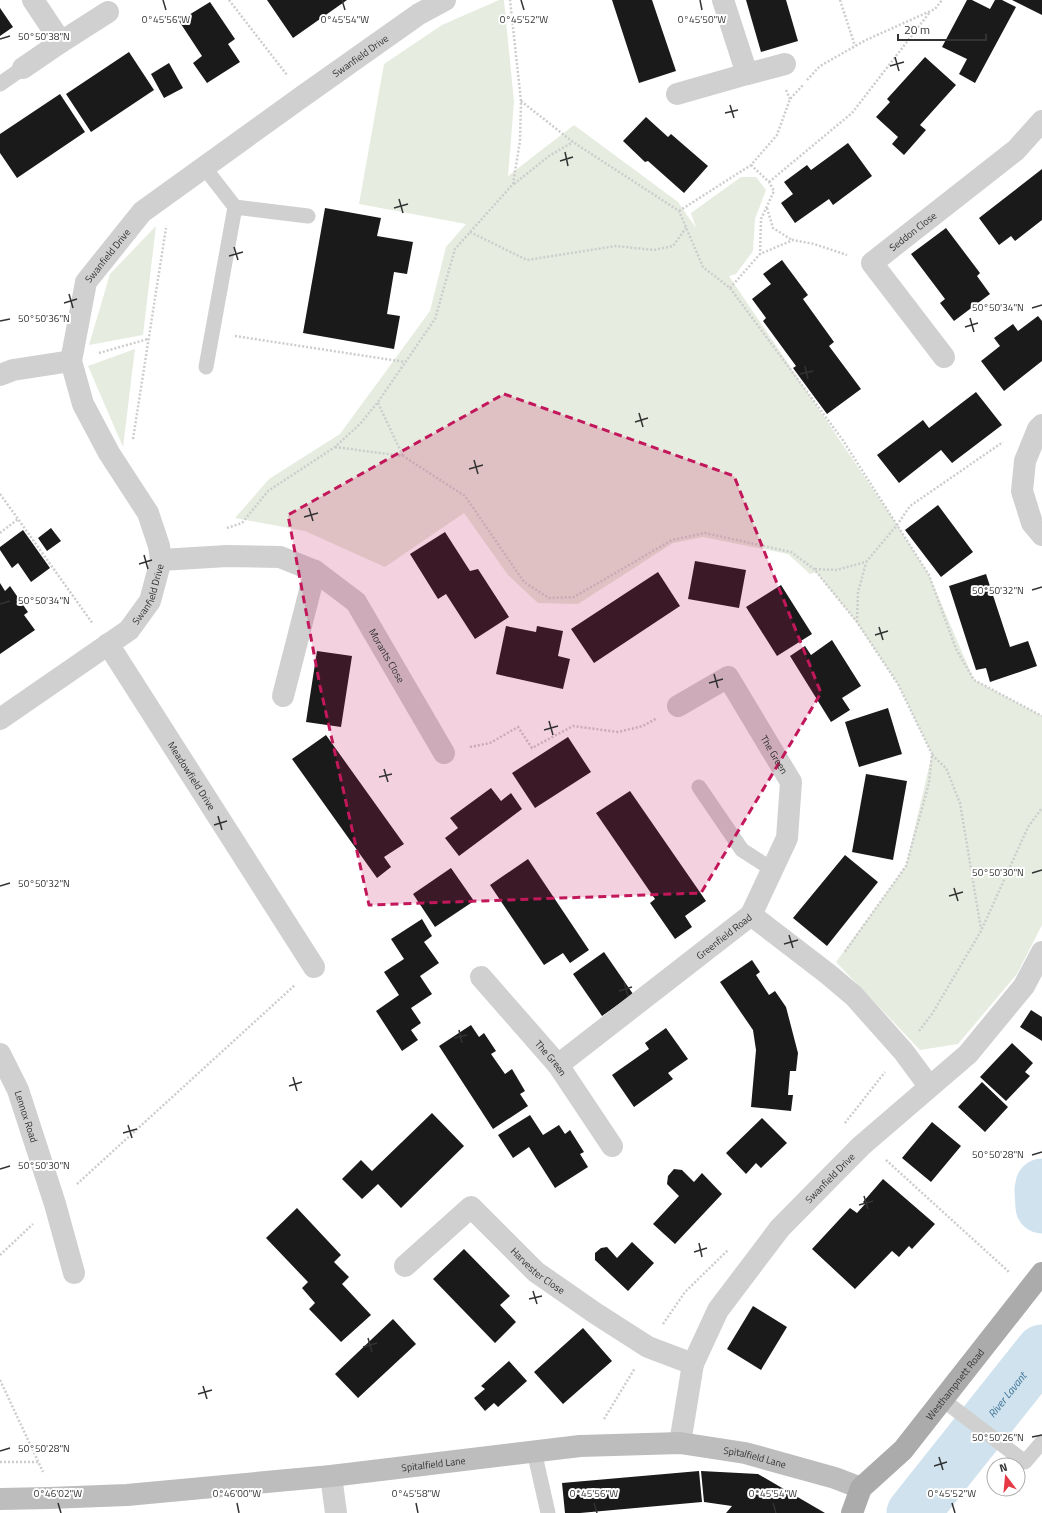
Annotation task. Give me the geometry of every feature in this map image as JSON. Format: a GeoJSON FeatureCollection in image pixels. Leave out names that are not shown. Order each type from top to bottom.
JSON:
{"type":"FeatureCollection","features":[{"type":"Feature","properties":{"kind":"main road","name":"Westhampnett Road"},"geometry":{"type":"LineString","coordinates":[[861,1488],[903,1450],[1042,1273]]}},
{"type":"Feature","properties":{"kind":"main road","name":"Spitalfield Lane"},"geometry":{"type":"LineString","coordinates":[[0,1499],[127,1495],[331,1476],[580,1446],[680,1443],[745,1453],[835,1478],[861,1488]]}},
{"type":"Feature","properties":{"kind":"main road"},"geometry":{"type":"LineString","coordinates":[[852,1513],[861,1488]]}},
{"type":"Feature","properties":{"kind":"street"},"geometry":{"type":"LineString","coordinates":[[33,0],[61,42]]}},
{"type":"Feature","properties":{"kind":"street","name":"Swanfield Drive"},"geometry":{"type":"LineString","coordinates":[[0,719],[129,630],[150,601],[161,560],[159,546],[148,513],[109,454],[83,404],[71,361],[86,282],[142,212],[419,14],[445,0]]}},
{"type":"Feature","properties":{"kind":"street"},"geometry":{"type":"LineString","coordinates":[[723,0],[748,74]]}},
{"type":"Feature","properties":{"kind":"street"},"geometry":{"type":"LineString","coordinates":[[23,68],[108,12]]}},
{"type":"Feature","properties":{"kind":"street"},"geometry":{"type":"LineString","coordinates":[[677,94],[785,64]]}},
{"type":"Feature","properties":{"kind":"street","name":"Seddon Close"},"geometry":{"type":"LineString","coordinates":[[872,263],[1016,150],[1042,121]]}},
{"type":"Feature","properties":{"kind":"street"},"geometry":{"type":"LineString","coordinates":[[872,263],[944,357]]}},
{"type":"Feature","properties":{"kind":"street"},"geometry":{"type":"LineString","coordinates":[[0,375],[14,370],[71,361]]}},
{"type":"Feature","properties":{"kind":"street"},"geometry":{"type":"LineString","coordinates":[[1040,427],[1025,461],[1022,492],[1032,523],[1042,535]]}},
{"type":"Feature","properties":{"kind":"street","name":"Morants Close"},"geometry":{"type":"LineString","coordinates":[[161,560],[227,556],[280,557],[315,571],[356,602],[444,753]]}},
{"type":"Feature","properties":{"kind":"street"},"geometry":{"type":"LineString","coordinates":[[283,696],[315,571]]}},
{"type":"Feature","properties":{"kind":"street","name":"Meadowfield Drive"},"geometry":{"type":"LineString","coordinates":[[108,644],[314,967]]}},
{"type":"Feature","properties":{"kind":"street","name":"The Green"},"geometry":{"type":"LineString","coordinates":[[678,706],[728,677],[791,782],[787,838],[752,915]]}},
{"type":"Feature","properties":{"kind":"street","name":"Greenfield Road"},"geometry":{"type":"LineString","coordinates":[[558,1065],[752,915],[854,996],[903,1051],[929,1086]]}},
{"type":"Feature","properties":{"kind":"street","name":"Swanfield Drive"},"geometry":{"type":"LineString","coordinates":[[680,1443],[693,1364],[718,1310],[780,1228],[866,1142],[929,1086],[968,1054],[1024,986],[1042,952]]}},
{"type":"Feature","properties":{"kind":"street","name":"The Green"},"geometry":{"type":"LineString","coordinates":[[481,977],[558,1065],[612,1146]]}},
{"type":"Feature","properties":{"kind":"street","name":"Lennox Road"},"geometry":{"type":"LineString","coordinates":[[0,1054],[18,1090],[55,1204],[74,1273]]}},
{"type":"Feature","properties":{"kind":"street","name":"Harvester Close"},"geometry":{"type":"LineString","coordinates":[[405,1266],[470,1207],[536,1272],[595,1313],[648,1347],[693,1364]]}},
{"type":"Feature","properties":{"kind":"street"},"geometry":{"type":"LineString","coordinates":[[331,1476],[336,1513]]}},
{"type":"Feature","properties":{"kind":"lane"},"geometry":{"type":"LineString","coordinates":[[0,84],[23,68]]}},
{"type":"Feature","properties":{"kind":"lane"},"geometry":{"type":"LineString","coordinates":[[204,167],[235,207],[308,216]]}},
{"type":"Feature","properties":{"kind":"lane"},"geometry":{"type":"LineString","coordinates":[[206,368],[235,207]]}},
{"type":"Feature","properties":{"kind":"lane"},"geometry":{"type":"LineString","coordinates":[[699,787],[742,850],[773,870]]}},
{"type":"Feature","properties":{"kind":"lane"},"geometry":{"type":"LineString","coordinates":[[943,1400],[1025,1462],[1042,1442]]}},
{"type":"Feature","properties":{"kind":"lane"},"geometry":{"type":"LineString","coordinates":[[534,1451],[548,1513]]}},
{"type":"Feature","properties":{"kind":"path"},"geometry":{"type":"LineString","coordinates":[[229,0],[303,96]]}},
{"type":"Feature","properties":{"kind":"path"},"geometry":{"type":"LineString","coordinates":[[510,0],[521,101],[520,141],[513,184]]}},
{"type":"Feature","properties":{"kind":"path"},"geometry":{"type":"LineString","coordinates":[[840,0],[855,46]]}},
{"type":"Feature","properties":{"kind":"path"},"geometry":{"type":"LineString","coordinates":[[679,210],[751,165],[777,135],[790,99],[820,66],[866,40],[935,9],[942,0]]}},
{"type":"Feature","properties":{"kind":"path"},"geometry":{"type":"LineString","coordinates":[[769,182],[852,113],[930,11]]}},
{"type":"Feature","properties":{"kind":"path"},"geometry":{"type":"LineString","coordinates":[[521,101],[573,142],[679,210],[703,267],[730,288],[842,439],[929,575],[956,649],[974,680],[1042,716]]}},
{"type":"Feature","properties":{"kind":"path"},"geometry":{"type":"LineString","coordinates":[[220,531],[242,523],[268,491],[335,447],[360,424],[378,402],[435,319],[455,249],[513,184],[549,156],[573,142]]}},
{"type":"Feature","properties":{"kind":"path"},"geometry":{"type":"LineString","coordinates":[[751,165],[769,182],[774,192],[761,218],[760,254]]}},
{"type":"Feature","properties":{"kind":"path"},"geometry":{"type":"LineString","coordinates":[[132,441],[172,190]]}},
{"type":"Feature","properties":{"kind":"path"},"geometry":{"type":"LineString","coordinates":[[767,208],[773,228],[793,240],[814,244],[872,263]]}},
{"type":"Feature","properties":{"kind":"path"},"geometry":{"type":"LineString","coordinates":[[470,232],[527,260],[616,246],[654,250],[673,246],[686,228]]}},
{"type":"Feature","properties":{"kind":"path"},"geometry":{"type":"LineString","coordinates":[[730,288],[760,254],[793,240]]}},
{"type":"Feature","properties":{"kind":"path"},"geometry":{"type":"LineString","coordinates":[[213,332],[405,362]]}},
{"type":"Feature","properties":{"kind":"path"},"geometry":{"type":"LineString","coordinates":[[71,361],[148,339]]}},
{"type":"Feature","properties":{"kind":"path"},"geometry":{"type":"LineString","coordinates":[[378,402],[403,456]]}},
{"type":"Feature","properties":{"kind":"path"},"geometry":{"type":"LineString","coordinates":[[857,622],[858,592],[866,562],[897,525],[910,506],[1011,437],[1040,427]]}},
{"type":"Feature","properties":{"kind":"path"},"geometry":{"type":"LineString","coordinates":[[335,447],[403,456],[465,496],[524,582],[550,598],[574,597],[672,540],[705,533],[791,552],[814,569],[857,622],[898,684],[932,754],[946,768],[960,803],[981,931]]}},
{"type":"Feature","properties":{"kind":"path"},"geometry":{"type":"LineString","coordinates":[[0,494],[108,644]]}},
{"type":"Feature","properties":{"kind":"path"},"geometry":{"type":"LineString","coordinates":[[0,533],[18,519]]}},
{"type":"Feature","properties":{"kind":"path"},"geometry":{"type":"LineString","coordinates":[[814,569],[836,570],[866,562]]}},
{"type":"Feature","properties":{"kind":"path"},"geometry":{"type":"LineString","coordinates":[[444,753],[490,743],[518,727],[532,748],[573,726],[618,732],[644,726],[678,706]]}},
{"type":"Feature","properties":{"kind":"path"},"geometry":{"type":"LineString","coordinates":[[828,974],[906,866],[929,784],[932,754]]}},
{"type":"Feature","properties":{"kind":"path"},"geometry":{"type":"LineString","coordinates":[[844,1124],[932,1014],[981,931],[1028,827],[1042,808]]}},
{"type":"Feature","properties":{"kind":"path"},"geometry":{"type":"LineString","coordinates":[[0,1255],[314,967]]}},
{"type":"Feature","properties":{"kind":"path"},"geometry":{"type":"LineString","coordinates":[[866,1142],[1015,1277]]}},
{"type":"Feature","properties":{"kind":"path"},"geometry":{"type":"LineString","coordinates":[[603,1420],[648,1347],[685,1292],[729,1249]]}},
{"type":"Feature","properties":{"kind":"path"},"geometry":{"type":"LineString","coordinates":[[0,1380],[44,1474]]}},
{"type":"Feature","properties":{"kind":"path"},"geometry":{"type":"LineString","coordinates":[[0,1462],[38,1462]]}},
{"type":"Feature","properties":{"kind":"highlighted area"},"geometry":{"type":"Polygon","coordinates":[[[504,394],[734,476],[821,693],[701,893],[369,905],[320,686],[288,515],[504,394]]]}},
{"type":"Feature","properties":{"kind":"shaded area"},"geometry":{"type":"Polygon","coordinates":[[[499,0],[504,0],[514,102],[508,176],[574,125],[678,202],[696,228],[691,213],[741,177],[756,177],[766,190],[755,219],[753,251],[736,274],[729,276],[897,525],[929,575],[974,680],[1042,716],[1042,925],[1017,974],[958,1044],[920,1050],[836,962],[906,866],[932,754],[898,684],[855,620],[816,572],[810,574],[788,554],[703,537],[673,543],[578,604],[538,603],[508,575],[464,513],[385,567],[305,531],[235,518],[269,479],[340,434],[430,311],[446,247],[466,224],[359,204],[384,64],[442,25],[499,0]]]}},
{"type":"Feature","properties":{"kind":"shaded area"},"geometry":{"type":"Polygon","coordinates":[[[156,226],[143,335],[89,345],[110,274],[156,226]]]}},
{"type":"Feature","properties":{"kind":"shaded area"},"geometry":{"type":"Polygon","coordinates":[[[135,349],[123,447],[88,366],[135,349]]]}},
{"type":"Feature","properties":{"kind":"building"},"geometry":{"type":"Polygon","coordinates":[[[267,0],[347,0],[293,38],[267,0]]]}},
{"type":"Feature","properties":{"kind":"building"},"geometry":{"type":"Polygon","coordinates":[[[612,0],[652,0],[676,71],[639,83],[612,0]]]}},
{"type":"Feature","properties":{"kind":"building"},"geometry":{"type":"Polygon","coordinates":[[[746,0],[786,0],[798,41],[761,52],[746,0]]]}},
{"type":"Feature","properties":{"kind":"building"},"geometry":{"type":"Polygon","coordinates":[[[967,0],[972,0],[990,9],[995,0],[1002,0],[1016,7],[975,83],[959,74],[967,59],[942,47],[967,0]]]}},
{"type":"Feature","properties":{"kind":"building"},"geometry":{"type":"Polygon","coordinates":[[[1012,0],[1042,0],[1042,15],[1012,0]]]}},
{"type":"Feature","properties":{"kind":"building"},"geometry":{"type":"Polygon","coordinates":[[[210,2],[235,39],[228,44],[240,62],[207,83],[193,63],[202,56],[179,21],[210,2]]]}},
{"type":"Feature","properties":{"kind":"building"},"geometry":{"type":"Polygon","coordinates":[[[0,8],[13,27],[0,36],[0,8]]]}},
{"type":"Feature","properties":{"kind":"building"},"geometry":{"type":"Polygon","coordinates":[[[129,52],[154,90],[91,132],[66,94],[129,52]]]}},
{"type":"Feature","properties":{"kind":"building"},"geometry":{"type":"Polygon","coordinates":[[[925,57],[956,85],[920,125],[926,130],[904,155],[892,144],[898,137],[876,117],[890,102],[887,99],[925,57]]]}},
{"type":"Feature","properties":{"kind":"building"},"geometry":{"type":"Polygon","coordinates":[[[169,63],[183,88],[164,98],[151,74],[169,63]]]}},
{"type":"Feature","properties":{"kind":"building"},"geometry":{"type":"Polygon","coordinates":[[[60,94],[85,132],[17,178],[0,153],[0,134],[60,94]]]}},
{"type":"Feature","properties":{"kind":"building"},"geometry":{"type":"Polygon","coordinates":[[[646,117],[668,137],[671,134],[708,166],[684,193],[648,161],[645,162],[623,141],[646,117]]]}},
{"type":"Feature","properties":{"kind":"building"},"geometry":{"type":"Polygon","coordinates":[[[848,143],[872,176],[833,205],[829,199],[795,223],[781,203],[793,194],[784,182],[807,165],[811,170],[848,143]]]}},
{"type":"Feature","properties":{"kind":"building"},"geometry":{"type":"Polygon","coordinates":[[[1042,169],[1042,220],[1015,241],[1011,236],[999,245],[979,218],[1042,169]]]}},
{"type":"Feature","properties":{"kind":"building"},"geometry":{"type":"Polygon","coordinates":[[[325,208],[381,218],[377,236],[413,242],[407,274],[394,272],[387,314],[400,316],[394,349],[303,333],[325,208]]]}},
{"type":"Feature","properties":{"kind":"building"},"geometry":{"type":"Polygon","coordinates":[[[946,228],[980,273],[977,276],[990,294],[954,321],[940,303],[945,299],[911,254],[946,228]]]}},
{"type":"Feature","properties":{"kind":"building"},"geometry":{"type":"Polygon","coordinates":[[[782,260],[808,295],[803,299],[834,342],[829,346],[861,389],[827,414],[793,368],[796,366],[763,321],[766,318],[752,299],[771,284],[763,274],[782,260]]]}},
{"type":"Feature","properties":{"kind":"building"},"geometry":{"type":"Polygon","coordinates":[[[1038,316],[1042,321],[1042,361],[1004,391],[981,361],[1000,346],[994,338],[1013,324],[1018,331],[1038,316]]]}},
{"type":"Feature","properties":{"kind":"building"},"geometry":{"type":"Polygon","coordinates":[[[976,392],[1002,425],[952,463],[941,450],[899,483],[877,455],[923,420],[929,428],[976,392]]]}},
{"type":"Feature","properties":{"kind":"building"},"geometry":{"type":"Polygon","coordinates":[[[938,505],[973,552],[941,577],[905,530],[938,505]]]}},
{"type":"Feature","properties":{"kind":"building"},"geometry":{"type":"Polygon","coordinates":[[[51,528],[61,541],[47,551],[38,538],[51,528]]]}},
{"type":"Feature","properties":{"kind":"building"},"geometry":{"type":"Polygon","coordinates":[[[23,530],[50,568],[31,582],[18,563],[12,568],[0,550],[0,547],[23,530]]]}},
{"type":"Feature","properties":{"kind":"building"},"geometry":{"type":"Polygon","coordinates":[[[445,532],[470,571],[478,569],[509,617],[475,639],[446,594],[438,599],[410,554],[445,532]]]}},
{"type":"Feature","properties":{"kind":"building"},"geometry":{"type":"Polygon","coordinates":[[[695,561],[746,570],[739,608],[688,599],[695,561]]]}},
{"type":"Feature","properties":{"kind":"building"},"geometry":{"type":"Polygon","coordinates":[[[658,572],[680,606],[594,663],[571,629],[658,572]]]}},
{"type":"Feature","properties":{"kind":"building"},"geometry":{"type":"Polygon","coordinates":[[[986,574],[1010,647],[1028,641],[1037,666],[990,682],[986,668],[976,670],[949,586],[986,574]]]}},
{"type":"Feature","properties":{"kind":"building"},"geometry":{"type":"Polygon","coordinates":[[[0,583],[5,591],[10,586],[28,612],[24,615],[35,630],[0,654],[0,583]]]}},
{"type":"Feature","properties":{"kind":"building"},"geometry":{"type":"Polygon","coordinates":[[[781,585],[812,634],[777,656],[746,607],[781,585]]]}},
{"type":"Feature","properties":{"kind":"building"},"geometry":{"type":"Polygon","coordinates":[[[506,626],[536,632],[537,626],[563,631],[558,656],[570,659],[563,689],[496,674],[506,626]]]}},
{"type":"Feature","properties":{"kind":"building"},"geometry":{"type":"Polygon","coordinates":[[[832,640],[861,686],[842,698],[850,710],[831,722],[790,656],[805,646],[811,655],[832,640]]]}},
{"type":"Feature","properties":{"kind":"building"},"geometry":{"type":"Polygon","coordinates":[[[317,651],[352,656],[341,727],[306,722],[317,651]]]}},
{"type":"Feature","properties":{"kind":"building"},"geometry":{"type":"Polygon","coordinates":[[[888,708],[902,754],[859,767],[845,722],[888,708]]]}},
{"type":"Feature","properties":{"kind":"building"},"geometry":{"type":"Polygon","coordinates":[[[326,735],[404,844],[384,857],[391,867],[377,878],[292,759],[326,735]]]}},
{"type":"Feature","properties":{"kind":"building"},"geometry":{"type":"Polygon","coordinates":[[[568,737],[591,772],[535,808],[512,773],[568,737]]]}},
{"type":"Feature","properties":{"kind":"building"},"geometry":{"type":"Polygon","coordinates":[[[866,774],[907,781],[893,860],[852,852],[866,774]]]}},
{"type":"Feature","properties":{"kind":"building"},"geometry":{"type":"Polygon","coordinates":[[[491,788],[501,801],[511,793],[522,809],[459,856],[445,838],[458,828],[450,818],[491,788]]]}},
{"type":"Feature","properties":{"kind":"building"},"geometry":{"type":"Polygon","coordinates":[[[630,791],[706,901],[685,916],[692,927],[675,939],[650,903],[655,899],[596,813],[630,791]]]}},
{"type":"Feature","properties":{"kind":"building"},"geometry":{"type":"Polygon","coordinates":[[[845,855],[878,882],[827,946],[793,918],[845,855]]]}},
{"type":"Feature","properties":{"kind":"building"},"geometry":{"type":"Polygon","coordinates":[[[528,859],[589,950],[570,963],[563,953],[544,965],[490,885],[528,859]]]}},
{"type":"Feature","properties":{"kind":"building"},"geometry":{"type":"Polygon","coordinates":[[[451,868],[474,901],[435,927],[413,894],[451,868]]]}},
{"type":"Feature","properties":{"kind":"building"},"geometry":{"type":"Polygon","coordinates":[[[422,919],[432,936],[424,942],[439,963],[420,976],[432,994],[411,1008],[421,1023],[411,1030],[418,1040],[402,1051],[376,1011],[399,995],[384,972],[404,959],[391,939],[422,919]]]}},
{"type":"Feature","properties":{"kind":"building"},"geometry":{"type":"Polygon","coordinates":[[[604,952],[633,994],[602,1016],[573,974],[604,952]]]}},
{"type":"Feature","properties":{"kind":"building"},"geometry":{"type":"Polygon","coordinates":[[[752,960],[760,972],[756,975],[769,995],[775,991],[786,1007],[798,1053],[796,1071],[790,1071],[788,1095],[793,1095],[791,1111],[751,1107],[756,1050],[753,1030],[720,982],[752,960]]]}},
{"type":"Feature","properties":{"kind":"building"},"geometry":{"type":"Polygon","coordinates":[[[1031,1010],[1042,1017],[1042,1041],[1020,1027],[1031,1010]]]}},
{"type":"Feature","properties":{"kind":"building"},"geometry":{"type":"Polygon","coordinates":[[[471,1025],[479,1037],[484,1033],[496,1051],[491,1054],[505,1074],[512,1069],[525,1091],[520,1094],[528,1106],[493,1129],[439,1046],[471,1025]]]}},
{"type":"Feature","properties":{"kind":"building"},"geometry":{"type":"Polygon","coordinates":[[[666,1028],[688,1059],[668,1073],[673,1079],[634,1107],[612,1075],[649,1049],[645,1043],[666,1028]]]}},
{"type":"Feature","properties":{"kind":"building"},"geometry":{"type":"Polygon","coordinates":[[[1012,1043],[1033,1063],[1025,1072],[1030,1076],[1006,1101],[980,1077],[1012,1043]]]}},
{"type":"Feature","properties":{"kind":"building"},"geometry":{"type":"Polygon","coordinates":[[[982,1082],[1008,1107],[985,1132],[958,1107],[982,1082]]]}},
{"type":"Feature","properties":{"kind":"building"},"geometry":{"type":"Polygon","coordinates":[[[432,1113],[464,1146],[401,1208],[378,1184],[362,1199],[342,1179],[361,1160],[372,1171],[432,1113]]]}},
{"type":"Feature","properties":{"kind":"building"},"geometry":{"type":"Polygon","coordinates":[[[530,1115],[543,1135],[559,1125],[565,1134],[570,1130],[584,1152],[580,1154],[588,1167],[555,1188],[529,1147],[513,1158],[498,1135],[530,1115]]]}},
{"type":"Feature","properties":{"kind":"building"},"geometry":{"type":"Polygon","coordinates":[[[762,1118],[787,1143],[761,1168],[756,1163],[746,1174],[726,1153],[762,1118]]]}},
{"type":"Feature","properties":{"kind":"building"},"geometry":{"type":"Polygon","coordinates":[[[932,1122],[961,1146],[931,1182],[902,1158],[932,1122]]]}},
{"type":"Feature","properties":{"kind":"building"},"geometry":{"type":"Polygon","coordinates":[[[674,1169],[682,1170],[694,1182],[702,1173],[722,1194],[675,1244],[653,1224],[679,1196],[667,1184],[668,1176],[674,1169]]]}},
{"type":"Feature","properties":{"kind":"building"},"geometry":{"type":"Polygon","coordinates":[[[883,1179],[935,1224],[912,1249],[909,1246],[899,1257],[892,1251],[855,1289],[812,1249],[850,1208],[857,1213],[865,1204],[863,1202],[883,1179]]]}},
{"type":"Feature","properties":{"kind":"building"},"geometry":{"type":"Polygon","coordinates":[[[297,1208],[341,1255],[334,1262],[349,1277],[342,1284],[371,1315],[341,1342],[309,1309],[315,1303],[302,1288],[308,1282],[266,1238],[297,1208]]]}},
{"type":"Feature","properties":{"kind":"building"},"geometry":{"type":"Polygon","coordinates":[[[632,1242],[654,1263],[628,1291],[595,1260],[595,1253],[601,1248],[607,1247],[617,1258],[632,1242]]]}},
{"type":"Feature","properties":{"kind":"building"},"geometry":{"type":"Polygon","coordinates":[[[464,1249],[510,1296],[500,1305],[516,1322],[495,1343],[433,1279],[464,1249]]]}},
{"type":"Feature","properties":{"kind":"building"},"geometry":{"type":"Polygon","coordinates":[[[753,1306],[787,1327],[761,1370],[727,1349],[753,1306]]]}},
{"type":"Feature","properties":{"kind":"building"},"geometry":{"type":"Polygon","coordinates":[[[393,1319],[416,1344],[358,1398],[335,1374],[393,1319]]]}},
{"type":"Feature","properties":{"kind":"building"},"geometry":{"type":"Polygon","coordinates":[[[583,1328],[612,1361],[563,1404],[534,1372],[583,1328]]]}},
{"type":"Feature","properties":{"kind":"building"},"geometry":{"type":"Polygon","coordinates":[[[509,1361],[527,1381],[498,1407],[494,1403],[485,1411],[474,1398],[485,1389],[481,1386],[509,1361]]]}},
{"type":"Feature","properties":{"kind":"building"},"geometry":{"type":"Polygon","coordinates":[[[699,1471],[702,1502],[580,1513],[565,1513],[562,1483],[699,1471]]]}},
{"type":"Feature","properties":{"kind":"building"},"geometry":{"type":"Polygon","coordinates":[[[701,1471],[758,1474],[825,1513],[726,1513],[732,1506],[704,1502],[701,1471]]]}},
{"type":"Feature","properties":{"kind":"waterway","name":"River Lavant"},"geometry":{"type":"LineString","coordinates":[[1042,1185],[1042,1207]]}},
{"type":"Feature","properties":{"kind":"waterway","name":"River Lavant"},"geometry":{"type":"LineString","coordinates":[[913,1513],[1042,1351]]}}]}
